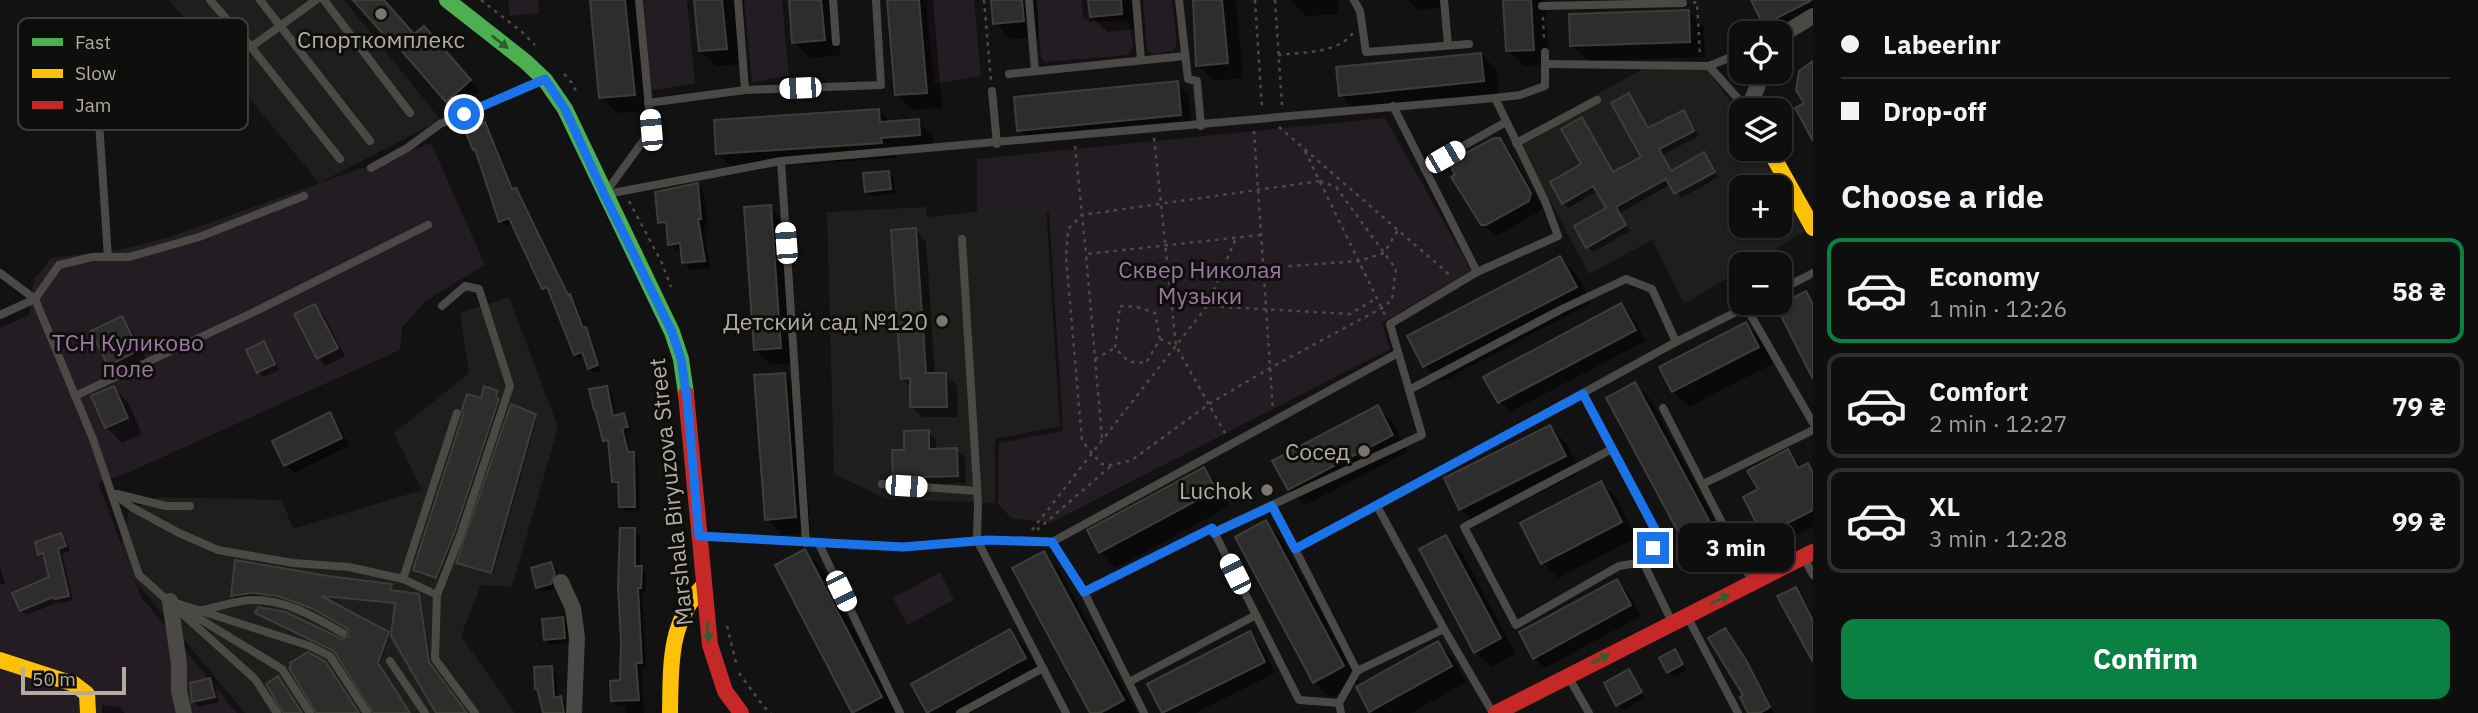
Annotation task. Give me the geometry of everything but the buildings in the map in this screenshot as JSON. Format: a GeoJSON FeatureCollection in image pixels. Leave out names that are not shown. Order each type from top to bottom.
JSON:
{"type":"FeatureCollection","features":[{"type":"Feature","properties":{"kind":"main road","name":"Marshala Biryuzova Street"},"geometry":{"type":"LineString","coordinates":[[447,0],[545,79],[565,109],[672,332],[681,359],[687,398],[710,646],[725,691],[741,713]]}},
{"type":"Feature","properties":{"kind":"main road"},"geometry":{"type":"LineString","coordinates":[[1776,161],[1813,228]]}},
{"type":"Feature","properties":{"kind":"main road"},"geometry":{"type":"LineString","coordinates":[[1495,713],[1808,555]]}},
{"type":"Feature","properties":{"kind":"main road"},"geometry":{"type":"LineString","coordinates":[[670,713],[677,622],[690,598],[703,586]]}},
{"type":"Feature","properties":{"kind":"main road"},"geometry":{"type":"LineString","coordinates":[[0,660],[74,684],[87,694],[88,713]]}},
{"type":"Feature","properties":{"kind":"street"},"geometry":{"type":"LineString","coordinates":[[1792,29],[1813,16]]}},
{"type":"Feature","properties":{"kind":"street"},"geometry":{"type":"LineString","coordinates":[[561,582],[573,608],[578,637],[575,713]]}},
{"type":"Feature","properties":{"kind":"street"},"geometry":{"type":"LineString","coordinates":[[170,601],[179,664],[179,691],[184,713]]}},
{"type":"Feature","properties":{"kind":"lane"},"geometry":{"type":"LineString","coordinates":[[210,0],[226,18]]}},
{"type":"Feature","properties":{"kind":"lane"},"geometry":{"type":"LineString","coordinates":[[260,0],[370,141]]}},
{"type":"Feature","properties":{"kind":"lane"},"geometry":{"type":"LineString","coordinates":[[251,47],[316,0]]}},
{"type":"Feature","properties":{"kind":"lane"},"geometry":{"type":"LineString","coordinates":[[324,0],[410,113]]}},
{"type":"Feature","properties":{"kind":"lane"},"geometry":{"type":"LineString","coordinates":[[604,194],[651,130],[639,0]]}},
{"type":"Feature","properties":{"kind":"lane"},"geometry":{"type":"LineString","coordinates":[[738,0],[746,90]]}},
{"type":"Feature","properties":{"kind":"lane"},"geometry":{"type":"LineString","coordinates":[[833,0],[836,42]]}},
{"type":"Feature","properties":{"kind":"lane"},"geometry":{"type":"LineString","coordinates":[[649,103],[746,90],[881,85],[876,0]]}},
{"type":"Feature","properties":{"kind":"lane"},"geometry":{"type":"LineString","coordinates":[[1029,0],[1035,71]]}},
{"type":"Feature","properties":{"kind":"lane"},"geometry":{"type":"LineString","coordinates":[[1136,0],[1141,61]]}},
{"type":"Feature","properties":{"kind":"lane"},"geometry":{"type":"LineString","coordinates":[[1180,0],[1188,79],[1197,81],[1201,126]]}},
{"type":"Feature","properties":{"kind":"lane"},"geometry":{"type":"LineString","coordinates":[[1354,0],[1360,11],[1366,52],[1469,44]]}},
{"type":"Feature","properties":{"kind":"lane"},"geometry":{"type":"LineString","coordinates":[[1444,0],[1448,45]]}},
{"type":"Feature","properties":{"kind":"lane"},"geometry":{"type":"LineString","coordinates":[[1542,6],[1683,3]]}},
{"type":"Feature","properties":{"kind":"lane"},"geometry":{"type":"LineString","coordinates":[[248,44],[340,159]]}},
{"type":"Feature","properties":{"kind":"lane"},"geometry":{"type":"LineString","coordinates":[[604,194],[781,161],[1201,126],[1520,95],[1545,86],[1545,52]]}},
{"type":"Feature","properties":{"kind":"lane"},"geometry":{"type":"LineString","coordinates":[[1010,74],[1185,56]]}},
{"type":"Feature","properties":{"kind":"lane"},"geometry":{"type":"LineString","coordinates":[[1546,64],[1705,66],[1729,57]]}},
{"type":"Feature","properties":{"kind":"lane"},"geometry":{"type":"LineString","coordinates":[[1705,66],[1736,98]]}},
{"type":"Feature","properties":{"kind":"lane"},"geometry":{"type":"LineString","coordinates":[[371,168],[407,148],[440,124],[545,79]]}},
{"type":"Feature","properties":{"kind":"lane"},"geometry":{"type":"LineString","coordinates":[[992,91],[996,144]]}},
{"type":"Feature","properties":{"kind":"lane"},"geometry":{"type":"LineString","coordinates":[[1214,533],[1422,435],[1390,324],[1477,272],[1558,236],[1545,201],[1495,98]]}},
{"type":"Feature","properties":{"kind":"lane"},"geometry":{"type":"LineString","coordinates":[[1517,143],[1597,100]]}},
{"type":"Feature","properties":{"kind":"lane"},"geometry":{"type":"LineString","coordinates":[[1393,107],[1477,272]]}},
{"type":"Feature","properties":{"kind":"lane"},"geometry":{"type":"LineString","coordinates":[[1424,168],[1506,122]]}},
{"type":"Feature","properties":{"kind":"lane"},"geometry":{"type":"LineString","coordinates":[[100,130],[108,257]]}},
{"type":"Feature","properties":{"kind":"lane"},"geometry":{"type":"LineString","coordinates":[[781,161],[806,543]]}},
{"type":"Feature","properties":{"kind":"lane"},"geometry":{"type":"LineString","coordinates":[[0,315],[35,299],[59,265],[92,257],[128,257],[198,237],[304,196]]}},
{"type":"Feature","properties":{"kind":"lane"},"geometry":{"type":"LineString","coordinates":[[75,396],[252,313],[428,225]]}},
{"type":"Feature","properties":{"kind":"lane"},"geometry":{"type":"LineString","coordinates":[[962,239],[977,491],[977,540],[1066,713]]}},
{"type":"Feature","properties":{"kind":"lane"},"geometry":{"type":"LineString","coordinates":[[0,273],[35,299],[93,439],[139,575],[255,680],[277,713]]}},
{"type":"Feature","properties":{"kind":"lane"},"geometry":{"type":"LineString","coordinates":[[1792,284],[1813,273]]}},
{"type":"Feature","properties":{"kind":"lane"},"geometry":{"type":"LineString","coordinates":[[1409,390],[1562,309],[1626,279],[1652,289],[1676,342]]}},
{"type":"Feature","properties":{"kind":"lane"},"geometry":{"type":"LineString","coordinates":[[442,306],[465,286],[479,289],[510,386],[460,536],[437,595],[435,659],[475,713]]}},
{"type":"Feature","properties":{"kind":"lane"},"geometry":{"type":"LineString","coordinates":[[1295,549],[1730,315]]}},
{"type":"Feature","properties":{"kind":"lane"},"geometry":{"type":"LineString","coordinates":[[1755,315],[1813,423]]}},
{"type":"Feature","properties":{"kind":"lane"},"geometry":{"type":"LineString","coordinates":[[699,536],[903,547],[977,540],[1052,542],[1398,353]]}},
{"type":"Feature","properties":{"kind":"lane"},"geometry":{"type":"LineString","coordinates":[[1583,394],[1656,531],[1653,548],[1643,562],[1619,566],[1516,625],[1465,527],[1612,449]]}},
{"type":"Feature","properties":{"kind":"lane"},"geometry":{"type":"LineString","coordinates":[[1663,408],[1753,583]]}},
{"type":"Feature","properties":{"kind":"lane"},"geometry":{"type":"LineString","coordinates":[[402,579],[457,413]]}},
{"type":"Feature","properties":{"kind":"lane"},"geometry":{"type":"LineString","coordinates":[[1703,484],[1813,429]]}},
{"type":"Feature","properties":{"kind":"lane"},"geometry":{"type":"LineString","coordinates":[[882,484],[977,491]]}},
{"type":"Feature","properties":{"kind":"lane"},"geometry":{"type":"LineString","coordinates":[[111,492],[166,506],[190,506]]}},
{"type":"Feature","properties":{"kind":"lane"},"geometry":{"type":"LineString","coordinates":[[111,492],[133,508],[178,533],[218,550],[293,563],[349,567],[402,579],[437,595]]}},
{"type":"Feature","properties":{"kind":"lane"},"geometry":{"type":"LineString","coordinates":[[1272,506],[1357,671]]}},
{"type":"Feature","properties":{"kind":"lane"},"geometry":{"type":"LineString","coordinates":[[1377,506],[1444,629],[1495,713]]}},
{"type":"Feature","properties":{"kind":"lane"},"geometry":{"type":"LineString","coordinates":[[1084,592],[1212,528],[1299,700],[1340,708],[1357,671],[1444,629]]}},
{"type":"Feature","properties":{"kind":"lane"},"geometry":{"type":"LineString","coordinates":[[818,542],[900,713]]}},
{"type":"Feature","properties":{"kind":"lane"},"geometry":{"type":"LineString","coordinates":[[1052,542],[1084,592],[1144,713]]}},
{"type":"Feature","properties":{"kind":"lane"},"geometry":{"type":"LineString","coordinates":[[1808,555],[1813,575]]}},
{"type":"Feature","properties":{"kind":"lane"},"geometry":{"type":"LineString","coordinates":[[1643,562],[1738,713]]}},
{"type":"Feature","properties":{"kind":"lane"},"geometry":{"type":"LineString","coordinates":[[199,610],[250,600],[276,601],[302,610],[343,633]]}},
{"type":"Feature","properties":{"kind":"lane"},"geometry":{"type":"LineString","coordinates":[[170,601],[310,646],[330,656],[368,713]]}},
{"type":"Feature","properties":{"kind":"lane"},"geometry":{"type":"LineString","coordinates":[[170,601],[282,669],[310,713]]}},
{"type":"Feature","properties":{"kind":"lane"},"geometry":{"type":"LineString","coordinates":[[1129,682],[1256,615]]}},
{"type":"Feature","properties":{"kind":"lane"},"geometry":{"type":"LineString","coordinates":[[390,661],[425,713]]}},
{"type":"Feature","properties":{"kind":"lane"},"geometry":{"type":"LineString","coordinates":[[960,713],[1043,668]]}},
{"type":"Feature","properties":{"kind":"lane"},"geometry":{"type":"LineString","coordinates":[[1568,675],[1589,713]]}},
{"type":"Feature","properties":{"kind":"path"},"geometry":{"type":"LineString","coordinates":[[984,0],[992,91]]}},
{"type":"Feature","properties":{"kind":"path"},"geometry":{"type":"LineString","coordinates":[[1255,0],[1262,120],[1258,190],[1273,421]]}},
{"type":"Feature","properties":{"kind":"path"},"geometry":{"type":"LineString","coordinates":[[1275,0],[1282,118]]}},
{"type":"Feature","properties":{"kind":"path"},"geometry":{"type":"LineString","coordinates":[[1683,3],[1697,2],[1705,66]]}},
{"type":"Feature","properties":{"kind":"path"},"geometry":{"type":"LineString","coordinates":[[1542,6],[1545,52]]}},
{"type":"Feature","properties":{"kind":"path"},"geometry":{"type":"LineString","coordinates":[[1278,55],[1329,48],[1349,39],[1362,22]]}},
{"type":"Feature","properties":{"kind":"path"},"geometry":{"type":"LineString","coordinates":[[1262,120],[1304,149],[1459,283]]}},
{"type":"Feature","properties":{"kind":"path"},"geometry":{"type":"LineString","coordinates":[[1153,130],[1176,346],[1231,444]]}},
{"type":"Feature","properties":{"kind":"path"},"geometry":{"type":"LineString","coordinates":[[1074,137],[1102,440]]}},
{"type":"Feature","properties":{"kind":"path"},"geometry":{"type":"LineString","coordinates":[[1304,149],[1390,324]]}},
{"type":"Feature","properties":{"kind":"path"},"geometry":{"type":"LineString","coordinates":[[1320,181],[1336,187],[1396,269],[1392,300],[1209,404],[1132,460],[1112,465],[1101,464],[1082,441],[1066,257],[1068,229],[1082,215],[1258,190],[1320,181]]}},
{"type":"Feature","properties":{"kind":"path"},"geometry":{"type":"LineString","coordinates":[[1263,268],[1359,261],[1384,253],[1398,230]]}},
{"type":"Feature","properties":{"kind":"path"},"geometry":{"type":"LineString","coordinates":[[1086,254],[1261,234]]}},
{"type":"Feature","properties":{"kind":"path"},"geometry":{"type":"LineString","coordinates":[[1023,541],[1207,306],[1236,237]]}},
{"type":"Feature","properties":{"kind":"path"},"geometry":{"type":"LineString","coordinates":[[1207,306],[1350,314],[1377,298]]}},
{"type":"Feature","properties":{"kind":"path"},"geometry":{"type":"LineString","coordinates":[[1121,306],[1137,307],[1155,313],[1160,339],[1146,363],[1129,362],[1115,348],[1121,306]]}},
{"type":"Feature","properties":{"kind":"path"},"geometry":{"type":"LineString","coordinates":[[1160,339],[1176,346]]}},
{"type":"Feature","properties":{"kind":"path"},"geometry":{"type":"LineString","coordinates":[[1095,359],[1115,348]]}},
{"type":"Feature","properties":{"kind":"path"},"geometry":{"type":"LineString","coordinates":[[1023,541],[1112,465]]}},
{"type":"Feature","properties":{"kind":"shaded area"},"geometry":{"type":"Polygon","coordinates":[[[169,0],[344,0],[441,120],[319,183],[248,96],[248,18],[184,18],[169,0]]]}},
{"type":"Feature","properties":{"kind":"shaded area"},"geometry":{"type":"Polygon","coordinates":[[[1646,67],[1706,67],[1729,100],[1729,161],[1766,161],[1774,175],[1729,175],[1729,238],[1792,238],[1792,208],[1805,231],[1770,252],[1729,252],[1729,277],[1684,304],[1652,240],[1589,274],[1517,139],[1646,67]]]}},
{"type":"Feature","properties":{"kind":"shaded area","name":"Детский сад №120"},"geometry":{"type":"Polygon","coordinates":[[[1046,205],[1060,426],[995,439],[995,503],[886,499],[834,474],[827,212],[926,207],[927,217],[1046,205]]]}},
{"type":"Feature","properties":{"kind":"shaded area"},"geometry":{"type":"Polygon","coordinates":[[[509,297],[558,427],[512,587],[481,585],[461,636],[515,713],[245,713],[118,560],[129,510],[161,497],[282,500],[293,529],[422,490],[394,433],[469,373],[460,313],[509,297]]]}},
{"type":"Feature","properties":{"kind":"green space"},"geometry":{"type":"Polygon","coordinates":[[[508,0],[538,0],[539,13],[510,16],[508,0]]]}},
{"type":"Feature","properties":{"kind":"green space"},"geometry":{"type":"Polygon","coordinates":[[[644,0],[687,0],[695,84],[651,90],[644,0]]]}},
{"type":"Feature","properties":{"kind":"green space"},"geometry":{"type":"Polygon","coordinates":[[[744,0],[782,0],[789,76],[752,82],[744,0]]]}},
{"type":"Feature","properties":{"kind":"green space"},"geometry":{"type":"Polygon","coordinates":[[[926,0],[974,0],[981,76],[934,84],[926,0]]]}},
{"type":"Feature","properties":{"kind":"green space"},"geometry":{"type":"Polygon","coordinates":[[[1036,0],[1082,0],[1083,18],[1091,22],[1125,20],[1130,24],[1133,47],[1128,55],[1046,62],[1041,58],[1036,0]]]}},
{"type":"Feature","properties":{"kind":"green space"},"geometry":{"type":"Polygon","coordinates":[[[1143,0],[1172,0],[1177,43],[1173,51],[1153,54],[1147,50],[1143,0]]]}},
{"type":"Feature","properties":{"kind":"green space","name":"Сквер Николая Музыки"},"geometry":{"type":"Polygon","coordinates":[[[1385,118],[1471,270],[1382,323],[1390,349],[1050,523],[1011,518],[998,504],[999,443],[1063,431],[1049,213],[977,215],[977,159],[1385,118]]]}},
{"type":"Feature","properties":{"kind":"green space","name":"ТСН Куликово поле"},"geometry":{"type":"Polygon","coordinates":[[[431,143],[485,265],[424,302],[402,328],[400,350],[125,474],[98,483],[141,597],[237,713],[0,713],[0,328],[29,315],[34,280],[51,258],[123,249],[170,237],[431,143]]]}},
{"type":"Feature","properties":{"kind":"green space"},"geometry":{"type":"Polygon","coordinates":[[[940,572],[954,600],[907,625],[893,598],[940,572]]]}},
{"type":"Feature","properties":{"kind":"traffic: fast"},"geometry":{"type":"LineString","coordinates":[[447,0],[526,62],[545,80],[565,109],[672,332],[681,359],[686,394]]}},
{"type":"Feature","properties":{"kind":"traffic: slow"},"geometry":{"type":"LineString","coordinates":[[1776,161],[1813,228]]}},
{"type":"Feature","properties":{"kind":"traffic: slow"},"geometry":{"type":"LineString","coordinates":[[670,713],[672,662],[677,630],[683,615],[703,586]]}},
{"type":"Feature","properties":{"kind":"traffic: slow"},"geometry":{"type":"LineString","coordinates":[[0,660],[74,684],[87,694],[88,713]]}},
{"type":"Feature","properties":{"kind":"traffic: jam"},"geometry":{"type":"LineString","coordinates":[[686,394],[710,645],[725,691],[741,713]]}},
{"type":"Feature","properties":{"kind":"traffic: jam"},"geometry":{"type":"LineString","coordinates":[[1496,713],[1813,552]]}},
{"type":"Feature","properties":{"kind":"place","name":"Спорткомплекс"},"geometry":{"type":"Point","coordinates":[381,14]}},
{"type":"Feature","properties":{"kind":"place","name":"Детский сад №120"},"geometry":{"type":"Point","coordinates":[942,321]}},
{"type":"Feature","properties":{"kind":"place","name":"Сосед"},"geometry":{"type":"Point","coordinates":[1364,451]}},
{"type":"Feature","properties":{"kind":"place","name":"Luchok"},"geometry":{"type":"Point","coordinates":[1267,490]}},
{"type":"Feature","properties":{"kind":"route"},"geometry":{"type":"LineString","coordinates":[[464,114],[545,79],[565,109],[672,332],[681,359],[699,536],[903,547],[988,540],[1052,542],[1084,592],[1212,528],[1214,533],[1272,506],[1295,549],[1583,394],[1656,531],[1653,548]]}}]}
